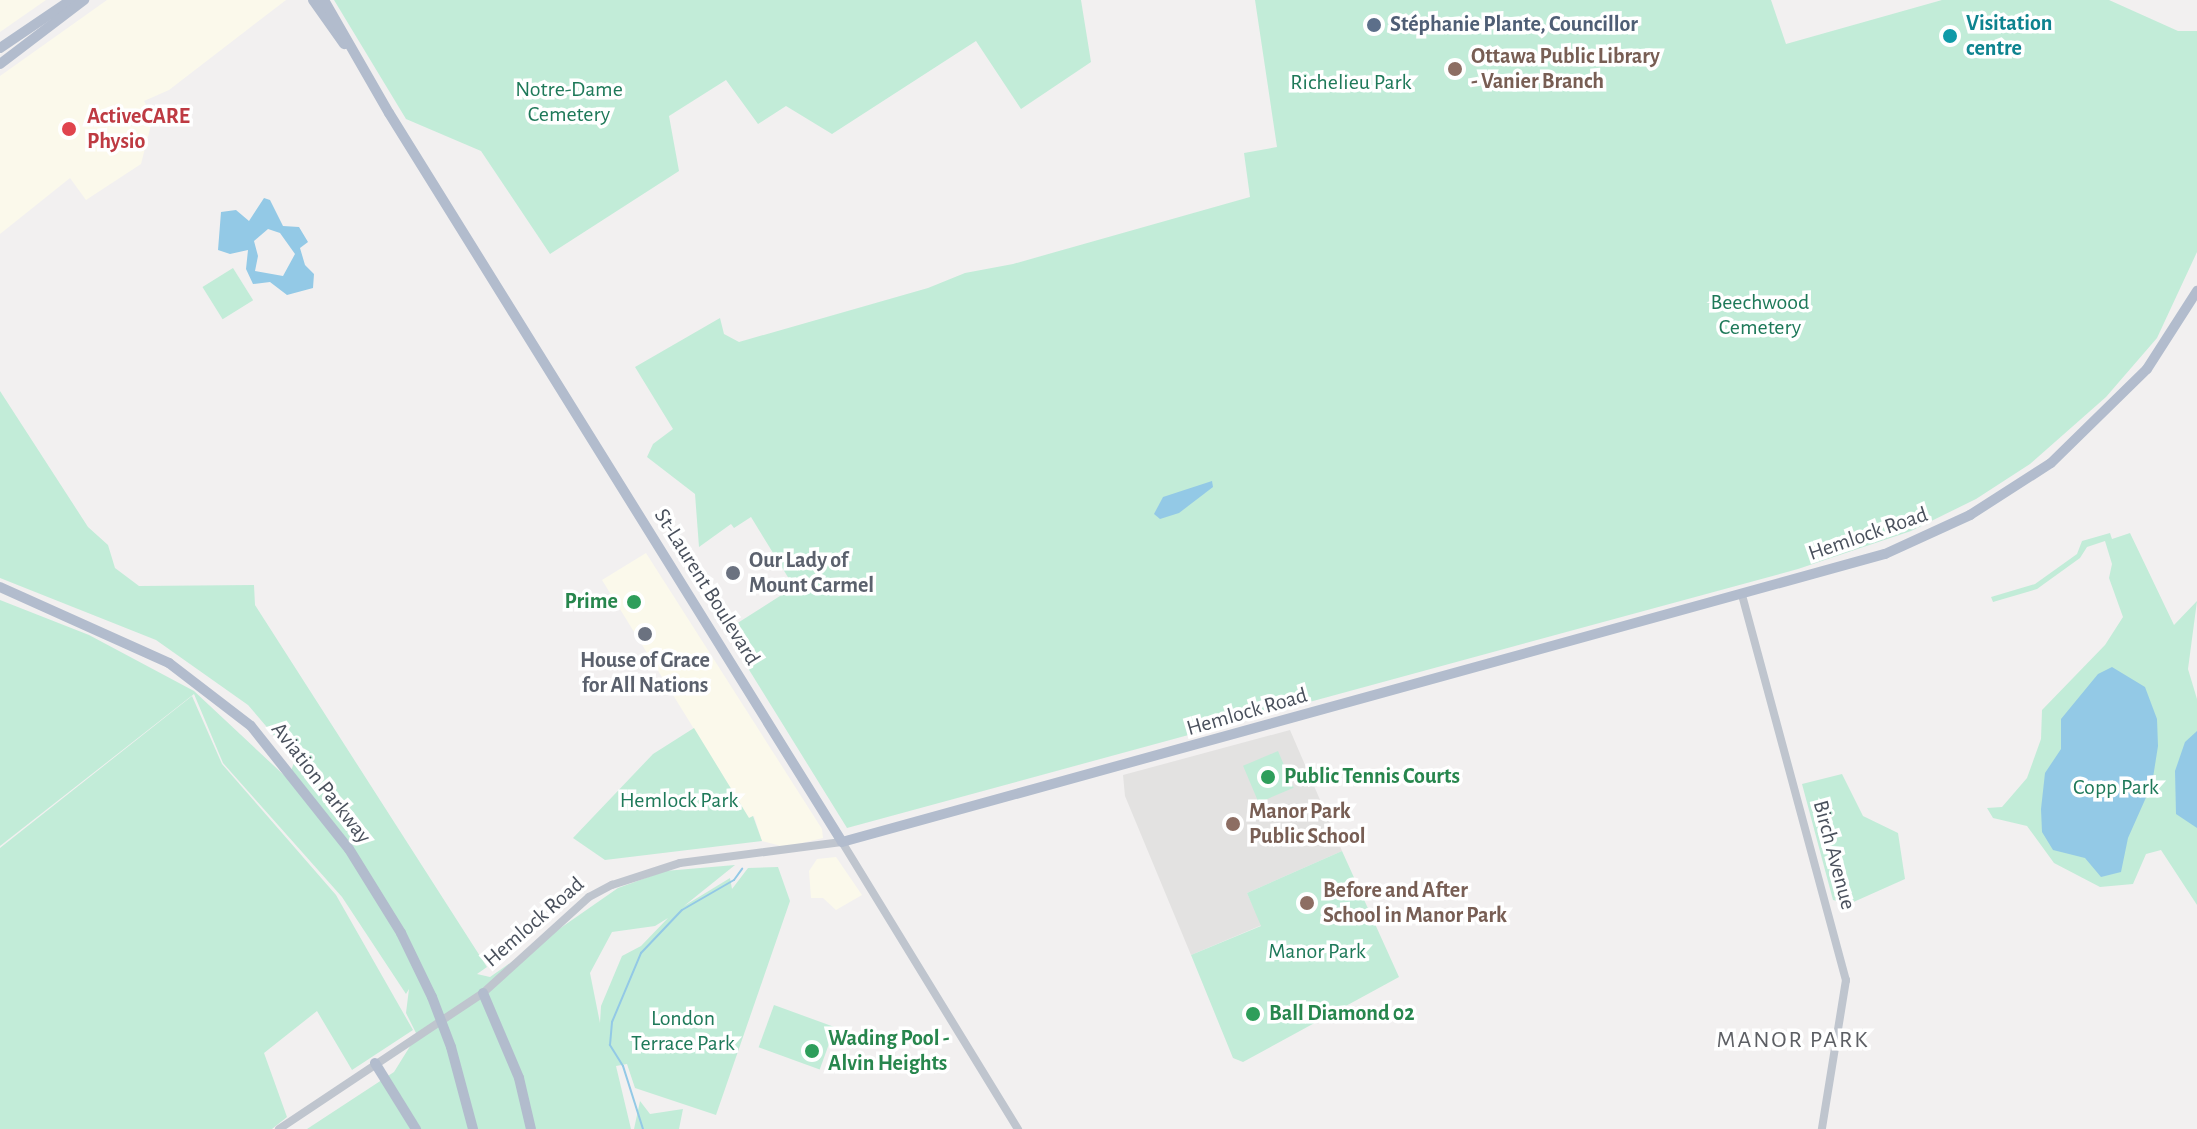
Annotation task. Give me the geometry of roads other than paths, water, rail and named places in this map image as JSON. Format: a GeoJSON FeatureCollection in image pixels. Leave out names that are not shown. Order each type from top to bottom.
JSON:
{"type":"FeatureCollection","features":[{"type":"Feature","properties":{"kind":"main road"},"geometry":{"type":"LineString","coordinates":[[0,48],[71,0]]}},
{"type":"Feature","properties":{"kind":"main road"},"geometry":{"type":"LineString","coordinates":[[0,64],[84,0]]}},
{"type":"Feature","properties":{"kind":"main road","name":"St-Laurent Boulevard"},"geometry":{"type":"LineString","coordinates":[[313,0],[361,66]]}},
{"type":"Feature","properties":{"kind":"main road","name":"St-Laurent Boulevard"},"geometry":{"type":"LineString","coordinates":[[324,0],[361,66],[842,842]]}},
{"type":"Feature","properties":{"kind":"main road","name":"Hemlock Road"},"geometry":{"type":"LineString","coordinates":[[842,842],[1885,554],[1998,500],[2099,421],[2163,348],[2197,291]]}},
{"type":"Feature","properties":{"kind":"main road","name":"Aviation Parkway"},"geometry":{"type":"LineString","coordinates":[[0,587],[169,663],[251,726],[349,849],[396,924],[432,997],[451,1047],[473,1129]]}},
{"type":"Feature","properties":{"kind":"main road"},"geometry":{"type":"LineString","coordinates":[[483,993],[519,1078],[531,1129]]}},
{"type":"Feature","properties":{"kind":"main road"},"geometry":{"type":"LineString","coordinates":[[375,1063],[416,1129]]}},
{"type":"Feature","properties":{"kind":"street","name":"Birch Avenue"},"geometry":{"type":"LineString","coordinates":[[1742,595],[1844,963],[1845,995],[1822,1129]]}},
{"type":"Feature","properties":{"kind":"street","name":"Hemlock Road"},"geometry":{"type":"LineString","coordinates":[[279,1129],[483,993],[589,897],[623,880],[680,863],[842,842]]}},
{"type":"Feature","properties":{"kind":"street","name":"St-Laurent Boulevard"},"geometry":{"type":"LineString","coordinates":[[842,842],[1018,1129]]}},
{"type":"Feature","properties":{"kind":"water"},"geometry":{"type":"Polygon","coordinates":[[[264,198],[270,200],[283,226],[299,227],[308,242],[300,248],[305,265],[314,274],[313,288],[287,295],[270,282],[253,284],[246,269],[248,250],[230,254],[218,250],[221,212],[236,210],[249,221],[264,198]],[[268,229],[254,241],[258,256],[255,271],[283,276],[295,254],[280,233],[268,229]]]}},
{"type":"Feature","properties":{"kind":"water"},"geometry":{"type":"Polygon","coordinates":[[[1212,481],[1213,487],[1179,513],[1160,519],[1154,514],[1163,497],[1212,481]]]}},
{"type":"Feature","properties":{"kind":"water"},"geometry":{"type":"Polygon","coordinates":[[[2112,667],[2145,687],[2157,719],[2158,746],[2152,784],[2128,838],[2121,872],[2101,877],[2085,858],[2053,850],[2042,832],[2041,809],[2045,773],[2061,749],[2061,719],[2098,674],[2112,667]]]}},
{"type":"Feature","properties":{"kind":"water"},"geometry":{"type":"Polygon","coordinates":[[[2197,731],[2197,828],[2176,814],[2175,771],[2185,742],[2197,731]]]}},
{"type":"Feature","properties":{"kind":"waterway"},"geometry":{"type":"LineString","coordinates":[[643,1129],[623,1066],[610,1045],[612,1022],[641,953],[682,910],[734,880],[742,869]]}},
{"type":"Feature","properties":{"kind":"place","name":"Stéphanie Plante, Councillor"},"geometry":{"type":"Point","coordinates":[1374,25]}},
{"type":"Feature","properties":{"kind":"place","name":"Visitation centre"},"geometry":{"type":"Point","coordinates":[1950,36]}},
{"type":"Feature","properties":{"kind":"place","name":"Ottawa Public Library - Vanier Branch"},"geometry":{"type":"Point","coordinates":[1455,69]}},
{"type":"Feature","properties":{"kind":"place","name":"ActiveCARE Physio"},"geometry":{"type":"Point","coordinates":[69,129]}},
{"type":"Feature","properties":{"kind":"place","name":"Our Lady of Mount Carmel"},"geometry":{"type":"Point","coordinates":[733,573]}},
{"type":"Feature","properties":{"kind":"place","name":"Prime"},"geometry":{"type":"Point","coordinates":[634,602]}},
{"type":"Feature","properties":{"kind":"place","name":"House of Grace for All Nations"},"geometry":{"type":"Point","coordinates":[645,634]}},
{"type":"Feature","properties":{"kind":"place","name":"Public Tennis Courts"},"geometry":{"type":"Point","coordinates":[1268,777]}},
{"type":"Feature","properties":{"kind":"place","name":"Manor Park Public School"},"geometry":{"type":"Point","coordinates":[1233,824]}},
{"type":"Feature","properties":{"kind":"place","name":"Before and After School in Manor Park"},"geometry":{"type":"Point","coordinates":[1307,903]}},
{"type":"Feature","properties":{"kind":"place","name":"Ball Diamond 02"},"geometry":{"type":"Point","coordinates":[1253,1014]}},
{"type":"Feature","properties":{"kind":"place","name":"Wading Pool - Alvin Heights"},"geometry":{"type":"Point","coordinates":[812,1051]}},
{"type":"Feature","properties":{"kind":"district","name":"MANOR PARK"},"geometry":{"type":"Point","coordinates":[1793,1041]}},
{"type":"Feature","properties":{"kind":"park label","name":"Richelieu Park"},"geometry":{"type":"Point","coordinates":[1351,83]}},
{"type":"Feature","properties":{"kind":"park label","name":"Notre-Dame Cemetery"},"geometry":{"type":"Point","coordinates":[569,102]}},
{"type":"Feature","properties":{"kind":"park label","name":"Beechwood Cemetery"},"geometry":{"type":"Point","coordinates":[1760,314]}},
{"type":"Feature","properties":{"kind":"park label","name":"Copp Park"},"geometry":{"type":"Point","coordinates":[2116,788]}},
{"type":"Feature","properties":{"kind":"park label","name":"Hemlock Park"},"geometry":{"type":"Point","coordinates":[679,801]}},
{"type":"Feature","properties":{"kind":"park label","name":"Manor Park"},"geometry":{"type":"Point","coordinates":[1317,952]}},
{"type":"Feature","properties":{"kind":"park label","name":"London Terrace Park"},"geometry":{"type":"Point","coordinates":[683,1030]}}]}
